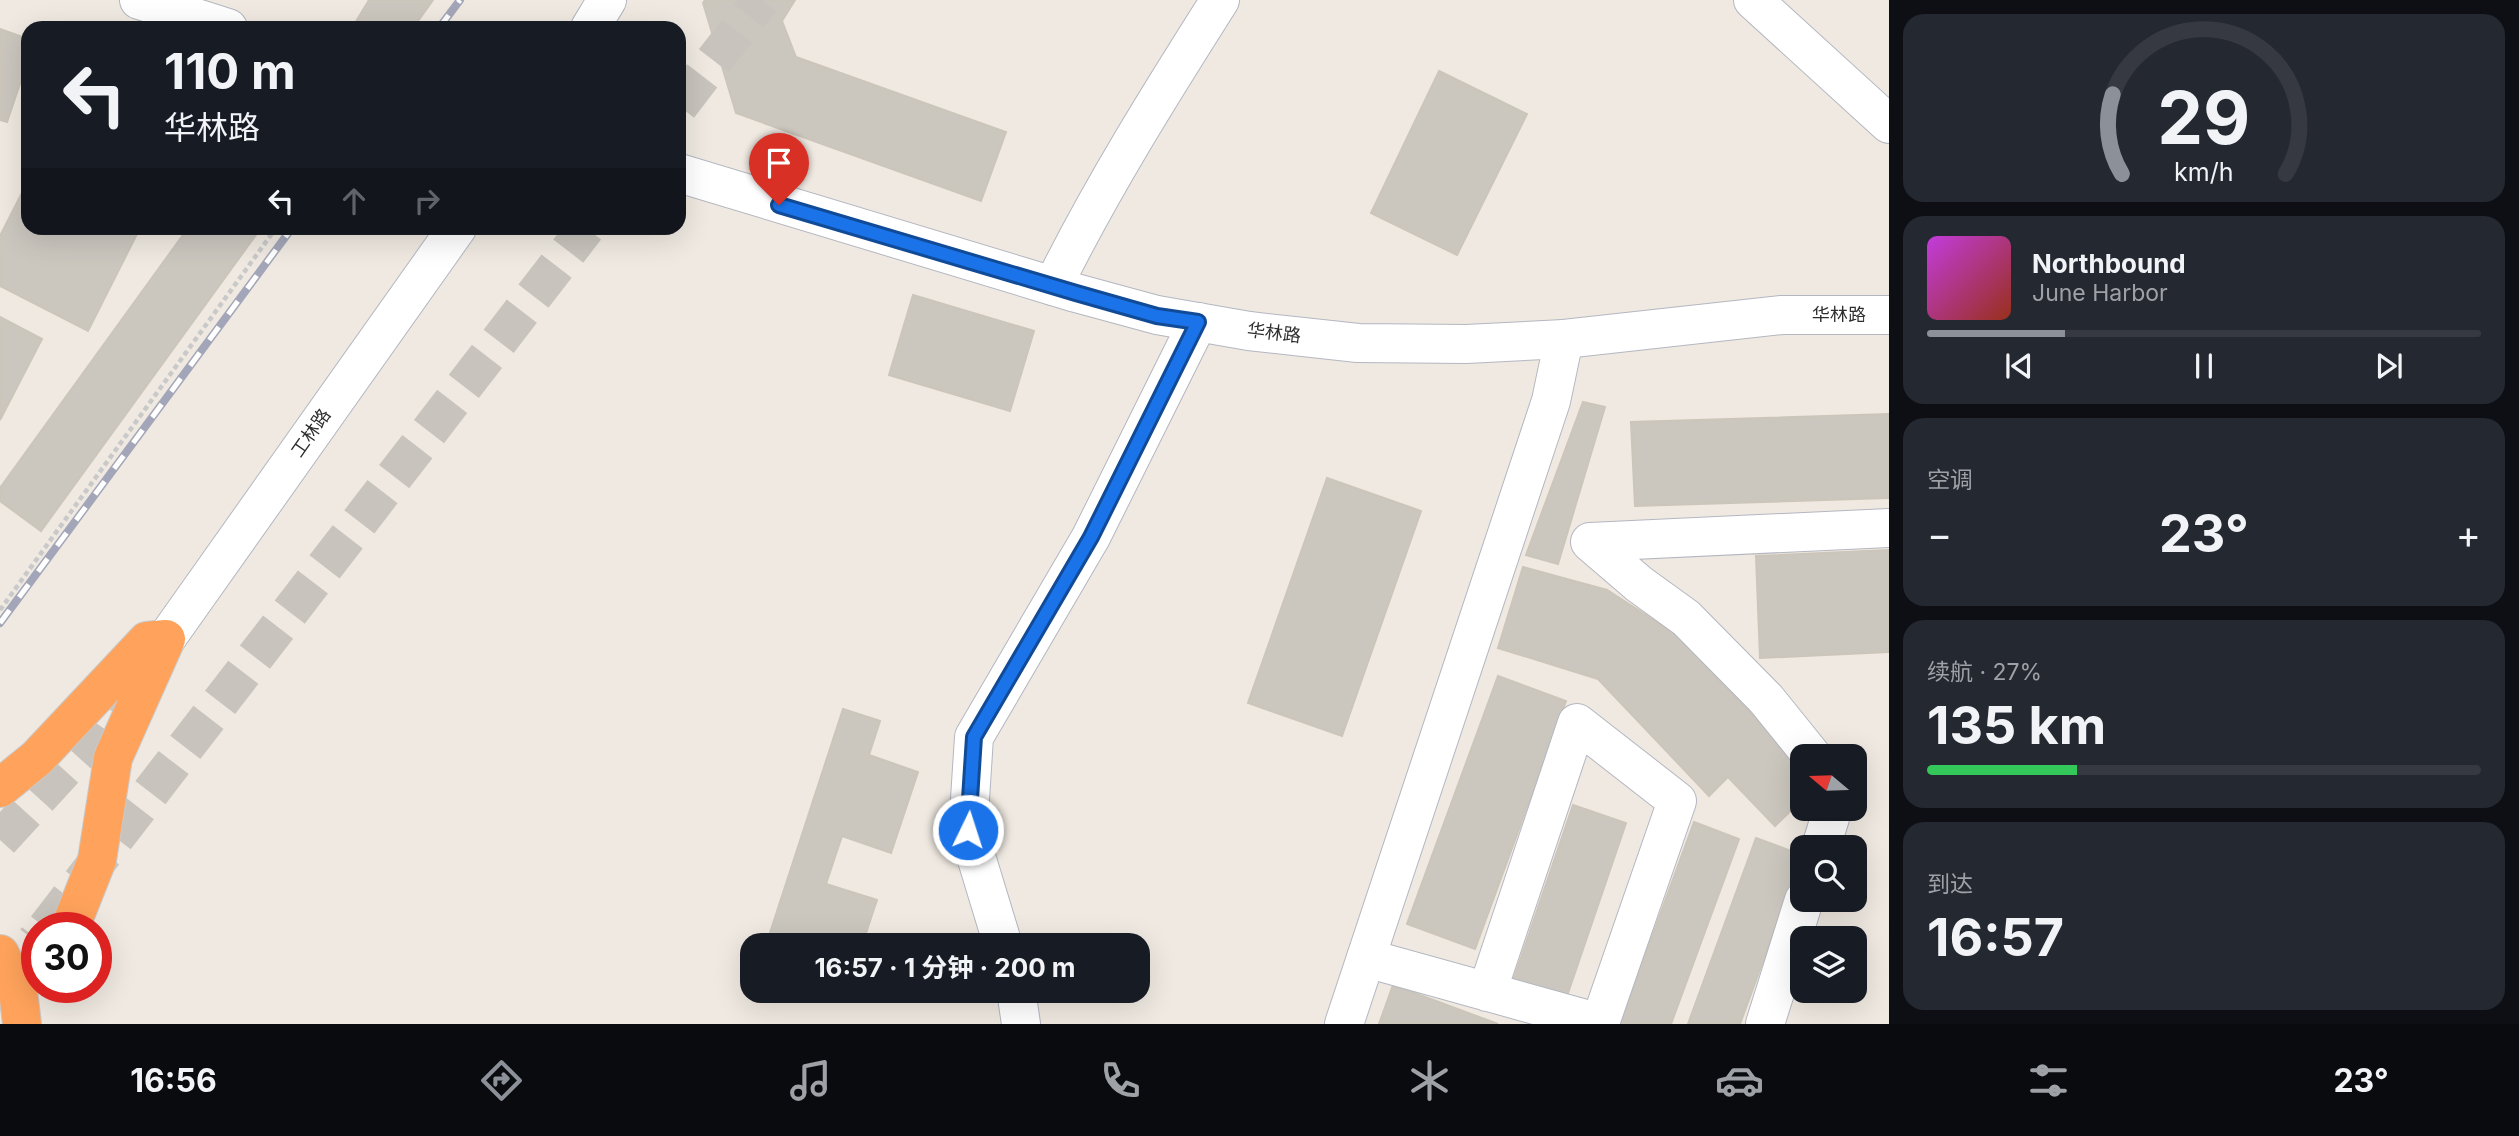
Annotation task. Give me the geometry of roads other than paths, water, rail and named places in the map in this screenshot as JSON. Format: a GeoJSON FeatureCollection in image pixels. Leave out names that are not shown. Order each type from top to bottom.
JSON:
{"type":"FeatureCollection","features":[{"type":"Feature","properties":{"kind":"highway"},"geometry":{"type":"LineString","coordinates":[[0,788],[37,758],[147,641],[166,639]]}},
{"type":"Feature","properties":{"kind":"highway"},"geometry":{"type":"LineString","coordinates":[[76,912],[97,860],[113,758],[166,639]]}},
{"type":"Feature","properties":{"kind":"highway"},"geometry":{"type":"LineString","coordinates":[[0,954],[18,991],[22,1024]]}},
{"type":"Feature","properties":{"kind":"highway"},"geometry":{"type":"LineString","coordinates":[[31,1024],[40,1003]]}},
{"type":"Feature","properties":{"kind":"street"},"geometry":{"type":"LineString","coordinates":[[139,0],[206,21]]}},
{"type":"Feature","properties":{"kind":"street"},"geometry":{"type":"LineString","coordinates":[[594,21],[607,0]]}},
{"type":"Feature","properties":{"kind":"street"},"geometry":{"type":"LineString","coordinates":[[1053,286],[1077,236],[1157,98],[1220,0]]}},
{"type":"Feature","properties":{"kind":"street"},"geometry":{"type":"LineString","coordinates":[[1753,0],[1889,124]]}},
{"type":"Feature","properties":{"kind":"street","name":"华林路"},"geometry":{"type":"LineString","coordinates":[[686,175],[1157,316],[1358,343],[1564,339],[1782,315],[1889,315]]}},
{"type":"Feature","properties":{"kind":"street","name":"工林路"},"geometry":{"type":"LineString","coordinates":[[166,639],[452,235]]}},
{"type":"Feature","properties":{"kind":"street"},"geometry":{"type":"LineString","coordinates":[[999,933],[968,830],[974,737],[1091,537],[1198,322]]}},
{"type":"Feature","properties":{"kind":"street"},"geometry":{"type":"LineString","coordinates":[[1344,1024],[1551,401],[1564,339]]}},
{"type":"Feature","properties":{"kind":"street"},"geometry":{"type":"LineString","coordinates":[[1802,744],[1766,699],[1686,618],[1639,584],[1590,542],[1889,528]]}},
{"type":"Feature","properties":{"kind":"street"},"geometry":{"type":"LineString","coordinates":[[1366,958],[1487,992],[1600,1023],[1677,801],[1577,723],[1487,992]]}},
{"type":"Feature","properties":{"kind":"street"},"geometry":{"type":"LineString","coordinates":[[1765,1024],[1800,912]]}},
{"type":"Feature","properties":{"kind":"street"},"geometry":{"type":"LineString","coordinates":[[1018,1003],[1021,1024]]}},
{"type":"Feature","properties":{"kind":"tunnel"},"geometry":{"type":"LineString","coordinates":[[686,97],[761,0]]}},
{"type":"Feature","properties":{"kind":"tunnel"},"geometry":{"type":"LineString","coordinates":[[58,912],[581,235]]}},
{"type":"Feature","properties":{"kind":"tunnel"},"geometry":{"type":"LineString","coordinates":[[0,840],[88,744],[146,661]]}},
{"type":"Feature","properties":{"kind":"tunnel"},"geometry":{"type":"LineString","coordinates":[[0,986],[21,959]]}},
{"type":"Feature","properties":{"kind":"railway"},"geometry":{"type":"LineString","coordinates":[[444,21],[460,0]]}},
{"type":"Feature","properties":{"kind":"railway"},"geometry":{"type":"LineString","coordinates":[[0,623],[287,235]]}}]}
